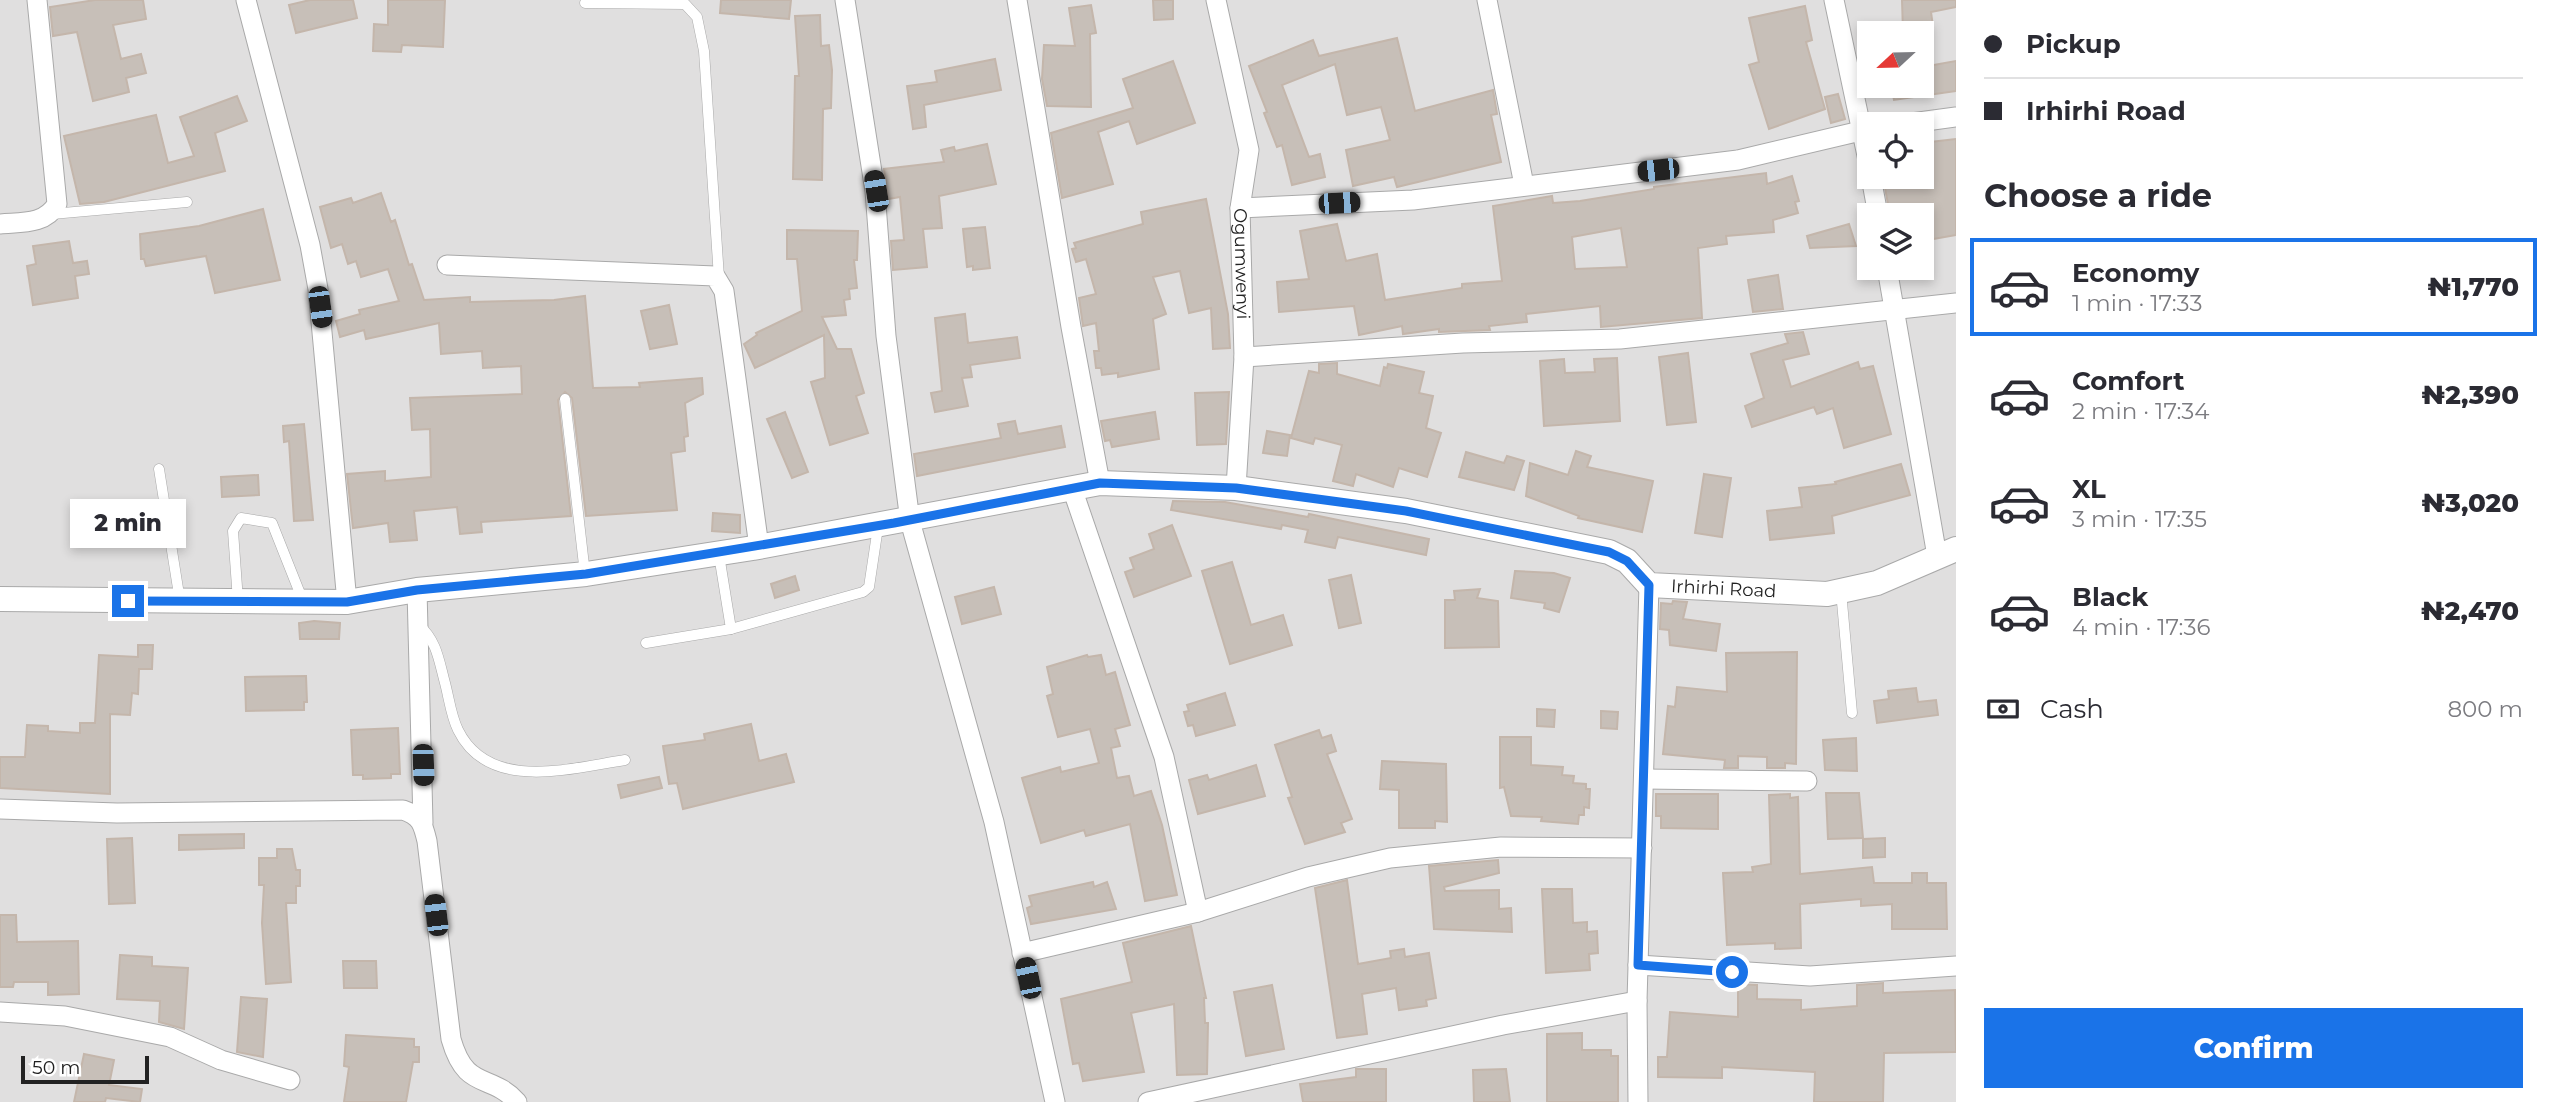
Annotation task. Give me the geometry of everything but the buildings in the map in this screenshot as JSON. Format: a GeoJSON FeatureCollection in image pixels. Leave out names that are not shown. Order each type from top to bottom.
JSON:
{"type":"FeatureCollection","features":[{"type":"Feature","properties":{"kind":"street"},"geometry":{"type":"LineString","coordinates":[[0,224],[39,220],[51,215],[57,204],[37,0]]}},
{"type":"Feature","properties":{"kind":"street"},"geometry":{"type":"LineString","coordinates":[[246,0],[310,245],[318,289],[347,602]]}},
{"type":"Feature","properties":{"kind":"street"},"geometry":{"type":"LineString","coordinates":[[845,0],[876,191],[886,336],[910,521],[994,822],[1055,1102]]}},
{"type":"Feature","properties":{"kind":"street"},"geometry":{"type":"LineString","coordinates":[[1017,0],[1068,314],[1100,483]]}},
{"type":"Feature","properties":{"kind":"street","name":"Ogumwenyi"},"geometry":{"type":"LineString","coordinates":[[1216,0],[1250,150],[1240,208],[1244,357],[1236,488]]}},
{"type":"Feature","properties":{"kind":"street"},"geometry":{"type":"LineString","coordinates":[[1487,0],[1524,185]]}},
{"type":"Feature","properties":{"kind":"street"},"geometry":{"type":"LineString","coordinates":[[1834,0],[1862,112]]}},
{"type":"Feature","properties":{"kind":"street"},"geometry":{"type":"LineString","coordinates":[[1934,120],[1956,117]]}},
{"type":"Feature","properties":{"kind":"street"},"geometry":{"type":"LineString","coordinates":[[1240,208],[1413,200],[1738,160],[1857,131]]}},
{"type":"Feature","properties":{"kind":"street"},"geometry":{"type":"LineString","coordinates":[[447,265],[715,276],[719,279],[724,291],[760,547]]}},
{"type":"Feature","properties":{"kind":"street"},"geometry":{"type":"LineString","coordinates":[[1889,280],[1946,552]]}},
{"type":"Feature","properties":{"kind":"street"},"geometry":{"type":"LineString","coordinates":[[1244,357],[1463,343],[1620,339],[1956,303]]}},
{"type":"Feature","properties":{"kind":"street","name":"Irhirhi Road"},"geometry":{"type":"LineString","coordinates":[[0,599],[347,602],[417,590],[586,574],[718,554],[910,521],[1100,483],[1236,488],[1406,511],[1609,552],[1627,561],[1649,585],[1802,593],[1841,591],[1877,583],[1946,552]]}},
{"type":"Feature","properties":{"kind":"street"},"geometry":{"type":"LineString","coordinates":[[1072,488],[1164,757],[1198,912]]}},
{"type":"Feature","properties":{"kind":"street"},"geometry":{"type":"LineString","coordinates":[[1638,1102],[1637,1001],[1649,585]]}},
{"type":"Feature","properties":{"kind":"street"},"geometry":{"type":"LineString","coordinates":[[417,590],[423,823],[451,1039],[457,1061],[472,1076],[517,1102]]}},
{"type":"Feature","properties":{"kind":"street"},"geometry":{"type":"LineString","coordinates":[[1644,779],[1807,781]]}},
{"type":"Feature","properties":{"kind":"street"},"geometry":{"type":"LineString","coordinates":[[0,809],[117,813],[403,810],[415,814],[423,823]]}},
{"type":"Feature","properties":{"kind":"street"},"geometry":{"type":"LineString","coordinates":[[1022,953],[1198,912],[1308,877],[1390,859],[1501,847],[1642,848]]}},
{"type":"Feature","properties":{"kind":"street"},"geometry":{"type":"LineString","coordinates":[[1638,965],[1810,976],[1956,966]]}},
{"type":"Feature","properties":{"kind":"street"},"geometry":{"type":"LineString","coordinates":[[1148,1102],[1503,1025],[1637,1001]]}},
{"type":"Feature","properties":{"kind":"street"},"geometry":{"type":"LineString","coordinates":[[0,1012],[65,1016],[170,1037],[221,1060],[290,1080]]}},
{"type":"Feature","properties":{"kind":"lane"},"geometry":{"type":"LineString","coordinates":[[585,3],[685,4],[697,17],[704,51],[719,279]]}},
{"type":"Feature","properties":{"kind":"lane"},"geometry":{"type":"LineString","coordinates":[[51,215],[187,202]]}},
{"type":"Feature","properties":{"kind":"lane"},"geometry":{"type":"LineString","coordinates":[[565,399],[586,574]]}},
{"type":"Feature","properties":{"kind":"lane"},"geometry":{"type":"LineString","coordinates":[[159,469],[180,601]]}},
{"type":"Feature","properties":{"kind":"lane"},"geometry":{"type":"LineString","coordinates":[[238,601],[233,531],[242,518],[264,519],[276,529],[303,602]]}},
{"type":"Feature","properties":{"kind":"lane"},"geometry":{"type":"LineString","coordinates":[[646,643],[731,629],[863,592],[869,587],[878,526]]}},
{"type":"Feature","properties":{"kind":"lane"},"geometry":{"type":"LineString","coordinates":[[718,554],[731,629]]}},
{"type":"Feature","properties":{"kind":"lane"},"geometry":{"type":"LineString","coordinates":[[1841,591],[1852,713]]}},
{"type":"Feature","properties":{"kind":"lane"},"geometry":{"type":"LineString","coordinates":[[419,625],[436,645],[457,730],[474,753],[503,769],[537,773],[625,760]]}},
{"type":"Feature","properties":{"kind":"shaded area"},"geometry":{"type":"Polygon","coordinates":[[[0,0],[1956,0],[1956,1102],[0,1102],[0,0]]]}},
{"type":"Feature","properties":{"kind":"route"},"geometry":{"type":"LineString","coordinates":[[128,601],[347,602],[417,590],[586,574],[760,547],[1100,483],[1236,488],[1406,511],[1609,552],[1627,561],[1636,574],[1649,585],[1638,965],[1732,972]]}}]}
